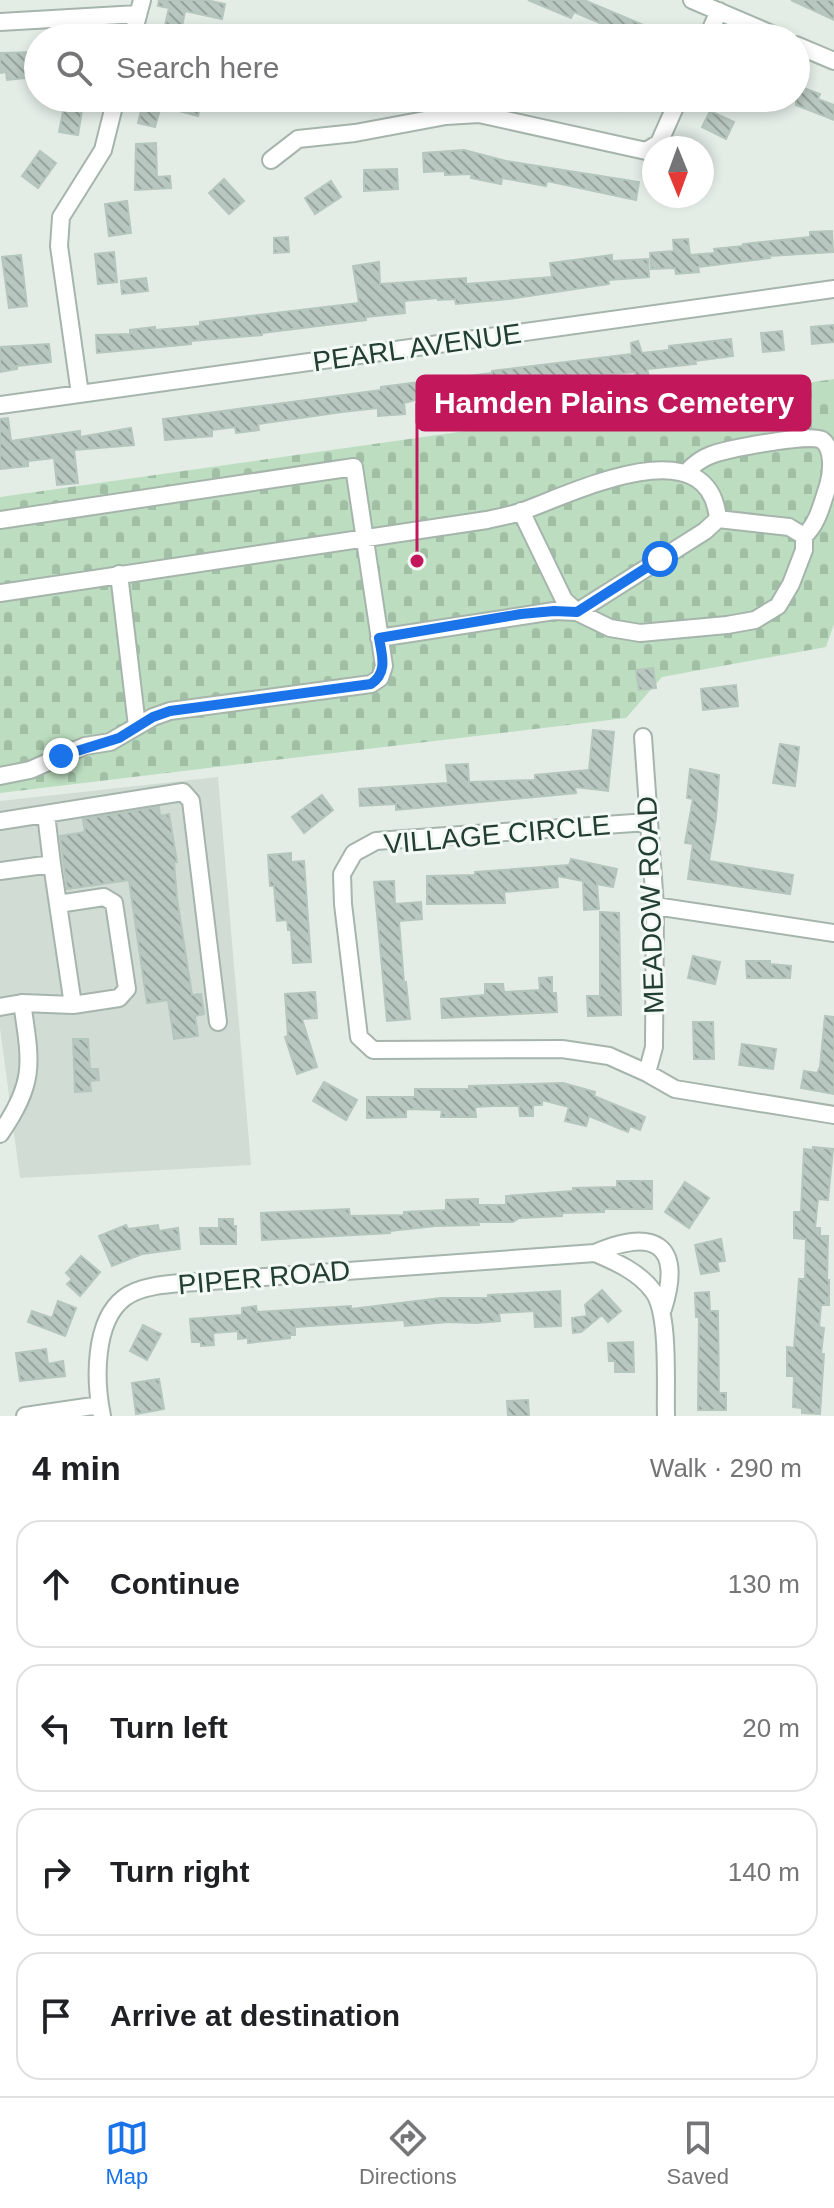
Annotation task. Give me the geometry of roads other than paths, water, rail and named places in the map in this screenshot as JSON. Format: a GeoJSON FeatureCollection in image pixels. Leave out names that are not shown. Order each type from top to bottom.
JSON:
{"type":"FeatureCollection","features":[{"type":"Feature","properties":{"kind":"street"},"geometry":{"type":"LineString","coordinates":[[692,0],[749,24]]}},
{"type":"Feature","properties":{"kind":"street"},"geometry":{"type":"LineString","coordinates":[[0,22],[140,7]]}},
{"type":"Feature","properties":{"kind":"street"},"geometry":{"type":"LineString","coordinates":[[713,24],[719,11]]}},
{"type":"Feature","properties":{"kind":"street"},"geometry":{"type":"LineString","coordinates":[[810,51],[834,61]]}},
{"type":"Feature","properties":{"kind":"street"},"geometry":{"type":"LineString","coordinates":[[80,394],[59,246],[61,217],[103,150],[112,112]]}},
{"type":"Feature","properties":{"kind":"street"},"geometry":{"type":"LineString","coordinates":[[271,160],[298,139],[355,133],[446,116],[479,114],[646,151],[659,143],[673,112]]}},
{"type":"Feature","properties":{"kind":"street","name":"PEARL AVENUE"},"geometry":{"type":"LineString","coordinates":[[0,405],[834,289]]}},
{"type":"Feature","properties":{"kind":"street"},"geometry":{"type":"LineString","coordinates":[[521,511],[564,600],[577,612],[610,628],[640,633],[755,620],[778,606],[791,584],[804,550],[804,536],[811,530],[821,508],[832,470],[834,457],[830,447],[822,440],[789,440],[712,455],[695,463],[686,473]]}},
{"type":"Feature","properties":{"kind":"street"},"geometry":{"type":"LineString","coordinates":[[0,520],[354,467],[384,666],[380,678],[371,684],[170,711],[110,742],[85,746],[30,770],[0,776]]}},
{"type":"Feature","properties":{"kind":"street"},"geometry":{"type":"LineString","coordinates":[[0,593],[487,520],[638,471],[686,473],[699,480],[717,509],[718,519]]}},
{"type":"Feature","properties":{"kind":"street"},"geometry":{"type":"LineString","coordinates":[[379,638],[521,614],[577,612],[705,531],[718,519],[789,527],[804,536]]}},
{"type":"Feature","properties":{"kind":"street"},"geometry":{"type":"LineString","coordinates":[[119,574],[137,726]]}},
{"type":"Feature","properties":{"kind":"street","name":"MEADOW ROAD"},"geometry":{"type":"LineString","coordinates":[[643,737],[655,906],[654,1047],[647,1073]]}},
{"type":"Feature","properties":{"kind":"street"},"geometry":{"type":"LineString","coordinates":[[0,821],[183,792],[191,801],[218,1022]]}},
{"type":"Feature","properties":{"kind":"street"},"geometry":{"type":"LineString","coordinates":[[46,814],[73,1005]]}},
{"type":"Feature","properties":{"kind":"street","name":"VILLAGE CIRCLE"},"geometry":{"type":"LineString","coordinates":[[648,822],[376,841],[354,853],[342,874],[359,1037],[373,1050],[562,1049],[609,1056],[675,1089],[834,1115]]}},
{"type":"Feature","properties":{"kind":"street"},"geometry":{"type":"LineString","coordinates":[[0,871],[52,864]]}},
{"type":"Feature","properties":{"kind":"street"},"geometry":{"type":"LineString","coordinates":[[0,1007],[22,1003],[73,1005],[119,998],[127,989],[114,903],[104,897],[58,904]]}},
{"type":"Feature","properties":{"kind":"street"},"geometry":{"type":"LineString","coordinates":[[655,906],[834,933]]}},
{"type":"Feature","properties":{"kind":"street"},"geometry":{"type":"LineString","coordinates":[[0,1134],[12,1117],[27,1084],[31,1061],[22,1003]]}},
{"type":"Feature","properties":{"kind":"street","name":"PIPER ROAD"},"geometry":{"type":"LineString","coordinates":[[25,1416],[101,1411],[97,1361],[112,1310],[126,1296],[155,1287],[595,1253],[621,1242],[639,1240],[656,1244],[666,1256],[670,1270],[670,1287],[663,1309],[666,1416]]}},
{"type":"Feature","properties":{"kind":"street"},"geometry":{"type":"LineString","coordinates":[[595,1253],[624,1266],[653,1290],[663,1309]]}},
{"type":"Feature","properties":{"kind":"place","name":"Hamden Plains Cemetery"},"geometry":{"type":"Point","coordinates":[417,561]}}]}
